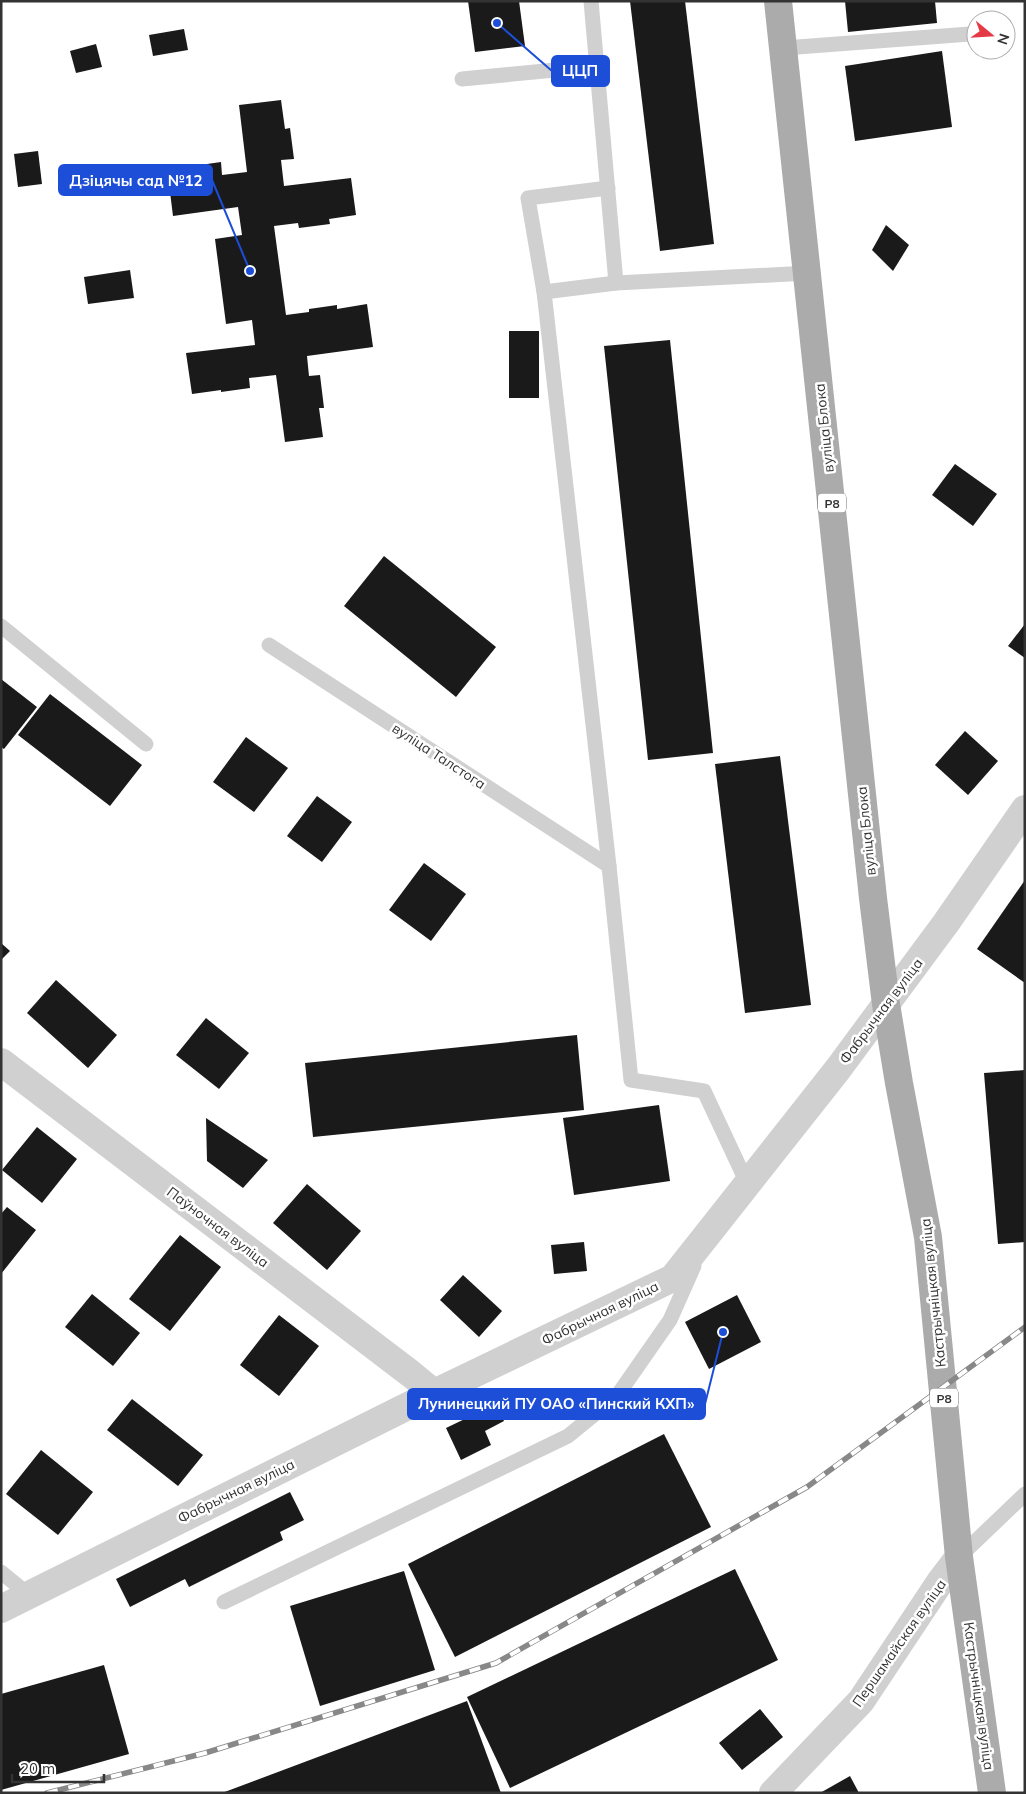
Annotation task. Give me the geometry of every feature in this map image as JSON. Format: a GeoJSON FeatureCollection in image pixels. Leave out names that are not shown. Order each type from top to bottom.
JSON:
{"type":"FeatureCollection","features":[{"type":"Feature","properties":{"kind":"main road","name":"вуліца Блока"},"geometry":{"type":"LineString","coordinates":[[778,1],[886,1004]]}},
{"type":"Feature","properties":{"kind":"main road","name":"Кастрычніцкая вуліца"},"geometry":{"type":"LineString","coordinates":[[886,1004],[928,1237],[959,1557],[992,1793]]}},
{"type":"Feature","properties":{"kind":"street","name":"Фабрычная вуліца"},"geometry":{"type":"LineString","coordinates":[[1,1609],[434,1393],[673,1278],[838,1069],[946,923],[1025,809]]}},
{"type":"Feature","properties":{"kind":"street","name":"Паўночная вуліца"},"geometry":{"type":"LineString","coordinates":[[1,1062],[434,1393]]}},
{"type":"Feature","properties":{"kind":"street","name":"Першамайская вуліца"},"geometry":{"type":"LineString","coordinates":[[773,1793],[861,1701],[940,1582],[959,1557]]}},
{"type":"Feature","properties":{"kind":"lane"},"geometry":{"type":"LineString","coordinates":[[591,1],[616,283]]}},
{"type":"Feature","properties":{"kind":"lane"},"geometry":{"type":"LineString","coordinates":[[784,48],[966,34]]}},
{"type":"Feature","properties":{"kind":"lane"},"geometry":{"type":"LineString","coordinates":[[462,79],[597,66]]}},
{"type":"Feature","properties":{"kind":"lane"},"geometry":{"type":"LineString","coordinates":[[608,188],[528,198],[544,292],[609,866],[631,1080],[704,1091],[747,1183]]}},
{"type":"Feature","properties":{"kind":"lane"},"geometry":{"type":"LineString","coordinates":[[544,292],[616,283],[808,273]]}},
{"type":"Feature","properties":{"kind":"lane"},"geometry":{"type":"LineString","coordinates":[[1,626],[146,744]]}},
{"type":"Feature","properties":{"kind":"lane","name":"вуліца Талстога"},"geometry":{"type":"LineString","coordinates":[[269,645],[609,866]]}},
{"type":"Feature","properties":{"kind":"lane"},"geometry":{"type":"LineString","coordinates":[[224,1602],[568,1436],[617,1396],[670,1320],[711,1228]]}},
{"type":"Feature","properties":{"kind":"lane","name":"Першамайская вуліца"},"geometry":{"type":"LineString","coordinates":[[959,1557],[1025,1494]]}},
{"type":"Feature","properties":{"kind":"lane"},"geometry":{"type":"LineString","coordinates":[[1,1572],[29,1595]]}},
{"type":"Feature","properties":{"kind":"building"},"geometry":{"type":"Polygon","coordinates":[[[468,1],[519,1],[525,46],[475,52],[468,1]]]}},
{"type":"Feature","properties":{"kind":"building"},"geometry":{"type":"Polygon","coordinates":[[[630,1],[685,1],[714,244],[660,251],[630,1]]]}},
{"type":"Feature","properties":{"kind":"building"},"geometry":{"type":"Polygon","coordinates":[[[845,1],[935,1],[937,23],[848,32],[845,1]]]}},
{"type":"Feature","properties":{"kind":"building"},"geometry":{"type":"Polygon","coordinates":[[[184,29],[188,50],[153,56],[149,35],[184,29]]]}},
{"type":"Feature","properties":{"kind":"building"},"geometry":{"type":"Polygon","coordinates":[[[96,44],[102,67],[76,73],[70,51],[96,44]]]}},
{"type":"Feature","properties":{"kind":"building"},"geometry":{"type":"Polygon","coordinates":[[[942,51],[952,127],[855,141],[845,66],[942,51]]]}},
{"type":"Feature","properties":{"kind":"building"},"geometry":{"type":"Polygon","coordinates":[[[281,100],[285,129],[290,128],[294,159],[281,160],[284,186],[351,178],[356,215],[329,219],[330,224],[299,228],[298,223],[274,226],[286,315],[337,305],[337,309],[367,304],[373,347],[307,356],[309,376],[320,375],[324,408],[319,408],[323,437],[285,442],[276,375],[249,378],[250,388],[192,394],[186,353],[255,345],[252,320],[226,324],[215,239],[242,235],[238,207],[173,216],[168,176],[194,173],[193,166],[221,162],[222,175],[247,172],[239,105],[281,100]]]}},
{"type":"Feature","properties":{"kind":"building"},"geometry":{"type":"Polygon","coordinates":[[[38,151],[42,184],[18,187],[14,154],[38,151]]]}},
{"type":"Feature","properties":{"kind":"building"},"geometry":{"type":"Polygon","coordinates":[[[886,225],[909,245],[893,271],[872,250],[886,225]]]}},
{"type":"Feature","properties":{"kind":"building"},"geometry":{"type":"Polygon","coordinates":[[[130,270],[134,298],[88,304],[84,277],[130,270]]]}},
{"type":"Feature","properties":{"kind":"building"},"geometry":{"type":"Polygon","coordinates":[[[509,331],[539,331],[539,398],[509,398],[509,331]]]}},
{"type":"Feature","properties":{"kind":"building"},"geometry":{"type":"Polygon","coordinates":[[[670,340],[713,753],[648,760],[604,346],[670,340]]]}},
{"type":"Feature","properties":{"kind":"building"},"geometry":{"type":"Polygon","coordinates":[[[955,464],[997,494],[973,526],[932,495],[955,464]]]}},
{"type":"Feature","properties":{"kind":"building"},"geometry":{"type":"Polygon","coordinates":[[[384,556],[496,647],[456,697],[344,606],[384,556]]]}},
{"type":"Feature","properties":{"kind":"building"},"geometry":{"type":"Polygon","coordinates":[[[1025,624],[1025,658],[1008,646],[1025,624]]]}},
{"type":"Feature","properties":{"kind":"building"},"geometry":{"type":"Polygon","coordinates":[[[1,679],[37,707],[4,749],[1,747],[1,679]]]}},
{"type":"Feature","properties":{"kind":"building"},"geometry":{"type":"Polygon","coordinates":[[[50,694],[142,765],[110,806],[18,735],[50,694]]]}},
{"type":"Feature","properties":{"kind":"building"},"geometry":{"type":"Polygon","coordinates":[[[965,731],[998,761],[968,795],[935,765],[965,731]]]}},
{"type":"Feature","properties":{"kind":"building"},"geometry":{"type":"Polygon","coordinates":[[[246,737],[288,768],[254,812],[213,782],[246,737]]]}},
{"type":"Feature","properties":{"kind":"building"},"geometry":{"type":"Polygon","coordinates":[[[780,756],[811,1005],[745,1013],[715,764],[780,756]]]}},
{"type":"Feature","properties":{"kind":"building"},"geometry":{"type":"Polygon","coordinates":[[[317,796],[352,822],[322,862],[287,836],[317,796]]]}},
{"type":"Feature","properties":{"kind":"building"},"geometry":{"type":"Polygon","coordinates":[[[424,863],[466,894],[431,941],[389,910],[424,863]]]}},
{"type":"Feature","properties":{"kind":"building"},"geometry":{"type":"Polygon","coordinates":[[[1025,880],[1025,983],[977,949],[1025,880]]]}},
{"type":"Feature","properties":{"kind":"building"},"geometry":{"type":"Polygon","coordinates":[[[1,943],[10,951],[1,960],[1,943]]]}},
{"type":"Feature","properties":{"kind":"building"},"geometry":{"type":"Polygon","coordinates":[[[56,980],[117,1035],[88,1068],[27,1013],[56,980]]]}},
{"type":"Feature","properties":{"kind":"building"},"geometry":{"type":"Polygon","coordinates":[[[206,1018],[249,1053],[219,1089],[176,1055],[206,1018]]]}},
{"type":"Feature","properties":{"kind":"building"},"geometry":{"type":"Polygon","coordinates":[[[577,1035],[584,1110],[313,1137],[305,1063],[577,1035]]]}},
{"type":"Feature","properties":{"kind":"building"},"geometry":{"type":"Polygon","coordinates":[[[1025,1070],[1025,1242],[998,1244],[984,1073],[1025,1070]]]}},
{"type":"Feature","properties":{"kind":"building"},"geometry":{"type":"Polygon","coordinates":[[[659,1105],[670,1181],[574,1195],[563,1118],[659,1105]]]}},
{"type":"Feature","properties":{"kind":"building"},"geometry":{"type":"Polygon","coordinates":[[[206,1118],[268,1160],[243,1188],[207,1161],[206,1118]]]}},
{"type":"Feature","properties":{"kind":"building"},"geometry":{"type":"Polygon","coordinates":[[[37,1127],[77,1159],[42,1203],[2,1170],[37,1127]]]}},
{"type":"Feature","properties":{"kind":"building"},"geometry":{"type":"Polygon","coordinates":[[[307,1184],[361,1231],[327,1270],[273,1223],[307,1184]]]}},
{"type":"Feature","properties":{"kind":"building"},"geometry":{"type":"Polygon","coordinates":[[[7,1207],[36,1230],[1,1274],[1,1214],[7,1207]]]}},
{"type":"Feature","properties":{"kind":"building"},"geometry":{"type":"Polygon","coordinates":[[[180,1235],[221,1267],[170,1331],[129,1299],[180,1235]]]}},
{"type":"Feature","properties":{"kind":"building"},"geometry":{"type":"Polygon","coordinates":[[[584,1242],[587,1271],[554,1274],[551,1245],[584,1242]]]}},
{"type":"Feature","properties":{"kind":"building"},"geometry":{"type":"Polygon","coordinates":[[[463,1275],[502,1311],[479,1337],[440,1300],[463,1275]]]}},
{"type":"Feature","properties":{"kind":"building"},"geometry":{"type":"Polygon","coordinates":[[[92,1294],[140,1333],[113,1366],[65,1327],[92,1294]]]}},
{"type":"Feature","properties":{"kind":"building"},"geometry":{"type":"Polygon","coordinates":[[[737,1295],[761,1342],[709,1369],[685,1322],[737,1295]]]}},
{"type":"Feature","properties":{"kind":"building"},"geometry":{"type":"Polygon","coordinates":[[[279,1315],[319,1346],[279,1396],[240,1365],[279,1315]]]}},
{"type":"Feature","properties":{"kind":"building"},"geometry":{"type":"Polygon","coordinates":[[[132,1399],[203,1455],[178,1486],[107,1430],[132,1399]]]}},
{"type":"Feature","properties":{"kind":"building"},"geometry":{"type":"Polygon","coordinates":[[[496,1404],[504,1421],[485,1431],[491,1445],[461,1460],[446,1428],[496,1404]]]}},
{"type":"Feature","properties":{"kind":"building"},"geometry":{"type":"Polygon","coordinates":[[[664,1434],[711,1527],[455,1657],[408,1564],[664,1434]]]}},
{"type":"Feature","properties":{"kind":"building"},"geometry":{"type":"Polygon","coordinates":[[[41,1450],[93,1492],[58,1535],[6,1494],[41,1450]]]}},
{"type":"Feature","properties":{"kind":"building"},"geometry":{"type":"Polygon","coordinates":[[[290,1492],[304,1520],[280,1532],[283,1540],[189,1587],[185,1579],[130,1607],[116,1579],[290,1492]]]}},
{"type":"Feature","properties":{"kind":"building"},"geometry":{"type":"Polygon","coordinates":[[[735,1569],[778,1660],[510,1788],[467,1697],[735,1569]]]}},
{"type":"Feature","properties":{"kind":"building"},"geometry":{"type":"Polygon","coordinates":[[[404,1571],[435,1670],[320,1706],[290,1606],[404,1571]]]}},
{"type":"Feature","properties":{"kind":"building"},"geometry":{"type":"Polygon","coordinates":[[[104,1665],[129,1754],[1,1790],[1,1694],[104,1665]]]}},
{"type":"Feature","properties":{"kind":"building"},"geometry":{"type":"Polygon","coordinates":[[[467,1701],[501,1793],[222,1793],[467,1701]]]}},
{"type":"Feature","properties":{"kind":"building"},"geometry":{"type":"Polygon","coordinates":[[[760,1709],[783,1737],[742,1770],[719,1743],[760,1709]]]}},
{"type":"Feature","properties":{"kind":"building"},"geometry":{"type":"Polygon","coordinates":[[[850,1776],[859,1793],[820,1793],[850,1776]]]}},
{"type":"Feature","properties":{"kind":"railway"},"geometry":{"type":"LineString","coordinates":[[47,1793],[205,1753],[496,1663],[807,1487],[1025,1327]]}},
{"type":"Feature","properties":{"kind":"place","name":"ЦЦП"},"geometry":{"type":"Point","coordinates":[497,23]}},
{"type":"Feature","properties":{"kind":"place","name":"Дзіцячы сад №12"},"geometry":{"type":"Point","coordinates":[250,271]}},
{"type":"Feature","properties":{"kind":"place","name":"Лунинецкий ПУ ОАО «Пинский КХП»"},"geometry":{"type":"Point","coordinates":[723,1332]}}]}
